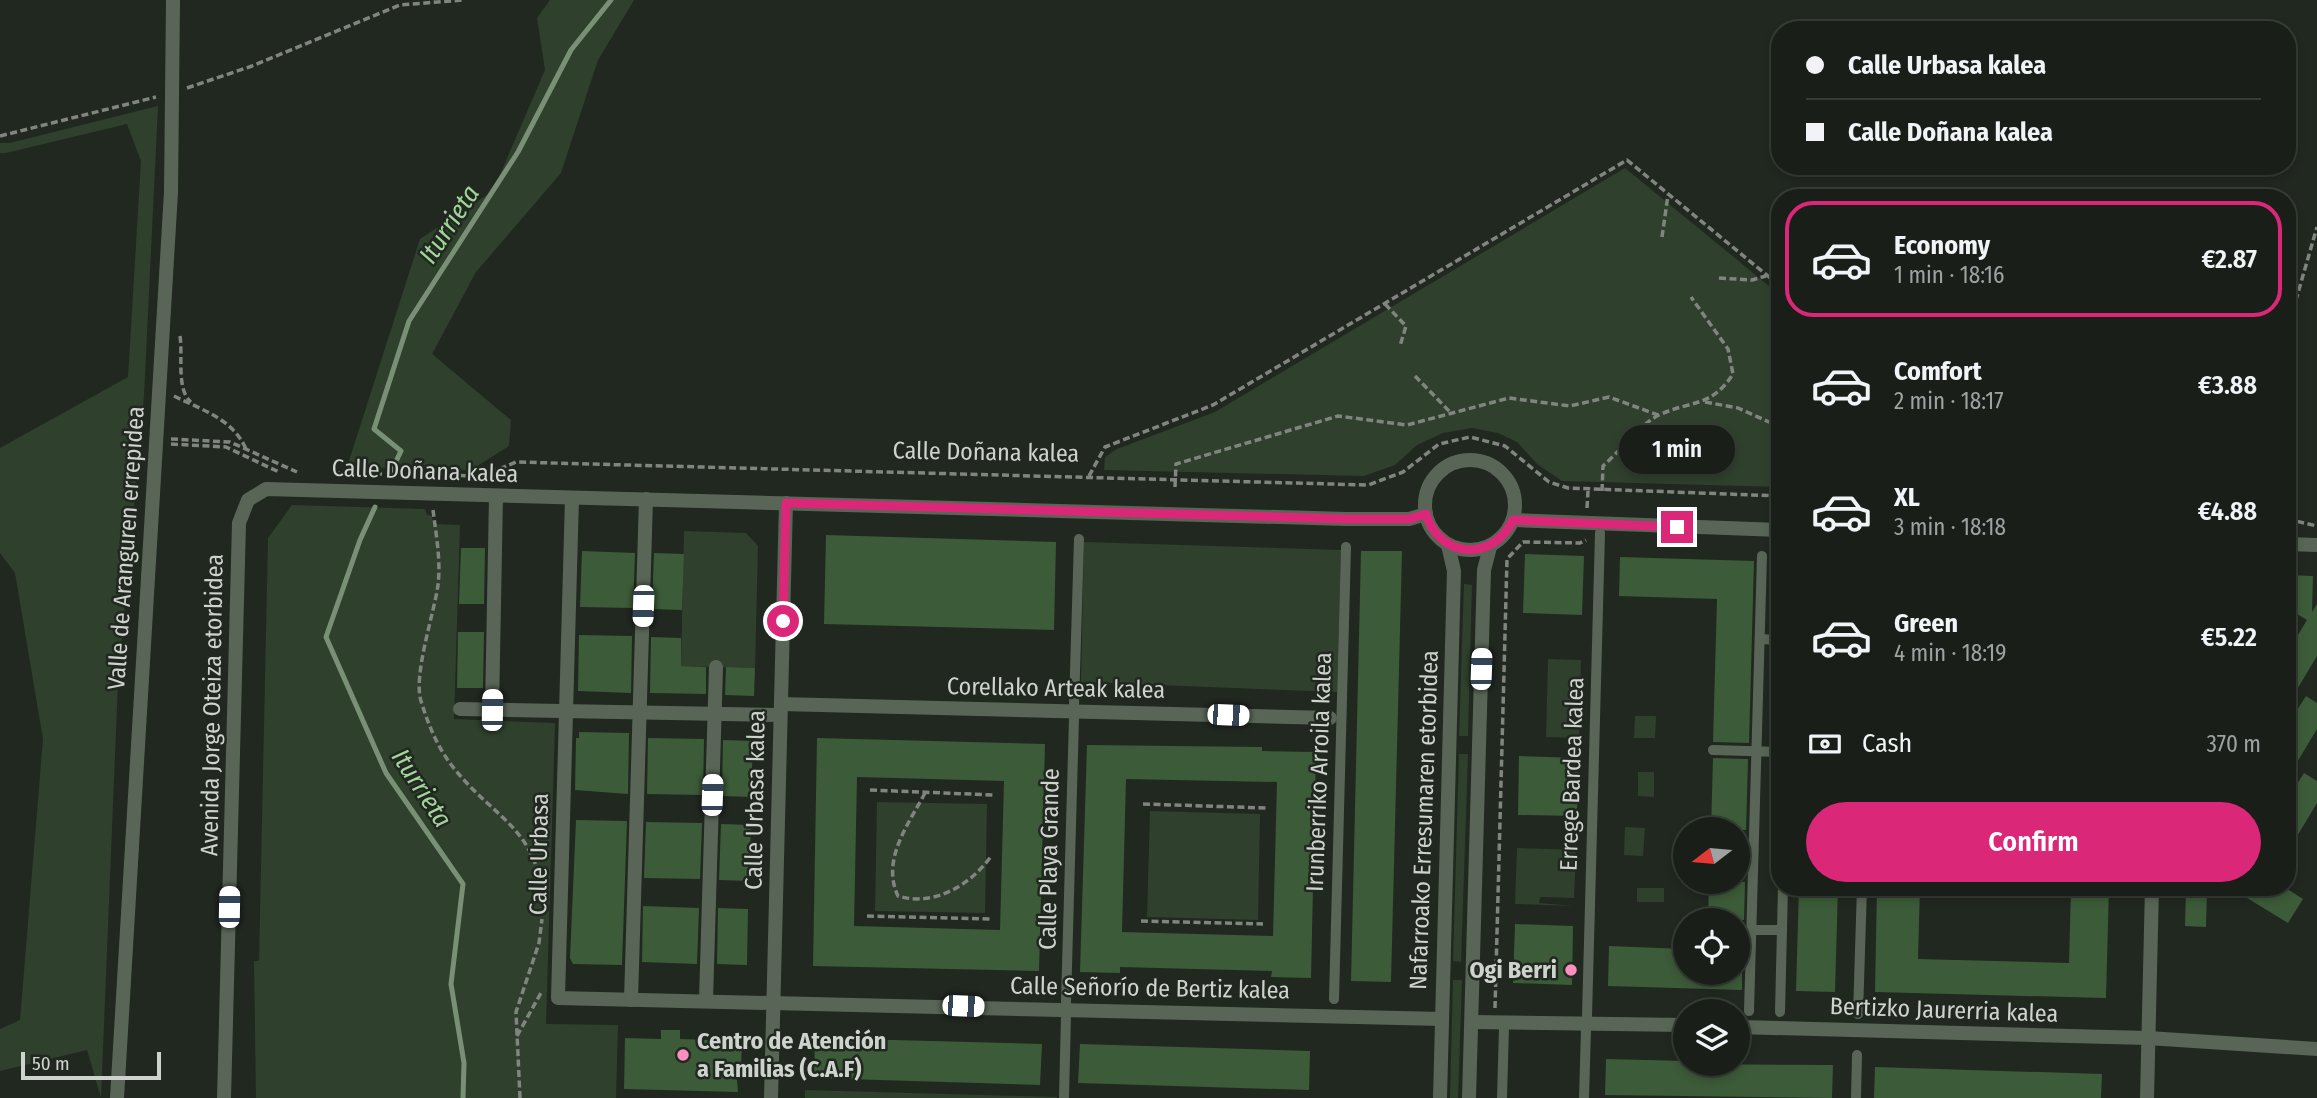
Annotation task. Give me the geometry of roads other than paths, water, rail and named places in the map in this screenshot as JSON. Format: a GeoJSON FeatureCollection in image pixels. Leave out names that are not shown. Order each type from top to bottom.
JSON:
{"type":"FeatureCollection","features":[{"type":"Feature","properties":{"kind":"street","name":"Valle de Aranguren errepidea"},"geometry":{"type":"LineString","coordinates":[[117,1098],[174,93],[173,0]]}},
{"type":"Feature","properties":{"kind":"street"},"geometry":{"type":"LineString","coordinates":[[1481,461],[1500,471],[1510,483],[1516,502],[1513,520],[1506,534],[1490,547],[1468,551],[1448,545],[1436,534],[1426,514],[1426,494],[1437,474],[1457,462],[1481,461]]}},
{"type":"Feature","properties":{"kind":"street","name":"Calle Doñana kalea"},"geometry":{"type":"LineString","coordinates":[[239,523],[248,500],[266,489],[1347,519],[1409,519],[1426,514]]}},
{"type":"Feature","properties":{"kind":"street"},"geometry":{"type":"LineString","coordinates":[[492,710],[496,496]]}},
{"type":"Feature","properties":{"kind":"street","name":"Calle Urbasa"},"geometry":{"type":"LineString","coordinates":[[572,498],[558,999],[631,1000]]}},
{"type":"Feature","properties":{"kind":"street"},"geometry":{"type":"LineString","coordinates":[[646,499],[631,1000],[773,1002]]}},
{"type":"Feature","properties":{"kind":"street","name":"Calle Urbasa kalea"},"geometry":{"type":"LineString","coordinates":[[771,1098],[786,503]]}},
{"type":"Feature","properties":{"kind":"street"},"geometry":{"type":"LineString","coordinates":[[1513,520],[1771,530]]}},
{"type":"Feature","properties":{"kind":"street","name":"Avenida Jorge Oteiza etorbidea"},"geometry":{"type":"LineString","coordinates":[[224,1098],[239,523]]}},
{"type":"Feature","properties":{"kind":"street","name":"Errege Bardea kalea"},"geometry":{"type":"LineString","coordinates":[[1587,1016],[1600,533]]}},
{"type":"Feature","properties":{"kind":"street"},"geometry":{"type":"LineString","coordinates":[[1074,705],[1079,539]]}},
{"type":"Feature","properties":{"kind":"street"},"geometry":{"type":"LineString","coordinates":[[2296,544],[2317,545]]}},
{"type":"Feature","properties":{"kind":"street","name":"Nafarroako Erresumaren etorbidea"},"geometry":{"type":"LineString","coordinates":[[1440,1098],[1454,571],[1448,545]]}},
{"type":"Feature","properties":{"kind":"street","name":"Irunberriko Arroila kalea"},"geometry":{"type":"LineString","coordinates":[[1334,999],[1346,547]]}},
{"type":"Feature","properties":{"kind":"street"},"geometry":{"type":"LineString","coordinates":[[1469,1098],[1484,570],[1490,547]]}},
{"type":"Feature","properties":{"kind":"street"},"geometry":{"type":"LineString","coordinates":[[1749,999],[1762,556]]}},
{"type":"Feature","properties":{"kind":"street"},"geometry":{"type":"LineString","coordinates":[[1760,639],[1771,640]]}},
{"type":"Feature","properties":{"kind":"street","name":"Calle Urbasa kalea"},"geometry":{"type":"LineString","coordinates":[[706,1000],[716,667]]}},
{"type":"Feature","properties":{"kind":"street"},"geometry":{"type":"LineString","coordinates":[[460,709],[715,714],[780,710]]}},
{"type":"Feature","properties":{"kind":"street","name":"Corellako Arteak kalea"},"geometry":{"type":"LineString","coordinates":[[780,710],[1330,718]]}},
{"type":"Feature","properties":{"kind":"street","name":"Calle Playa Grande"},"geometry":{"type":"LineString","coordinates":[[1066,1002],[1074,718]]}},
{"type":"Feature","properties":{"kind":"street"},"geometry":{"type":"LineString","coordinates":[[1713,750],[1771,752]]}},
{"type":"Feature","properties":{"kind":"street"},"geometry":{"type":"LineString","coordinates":[[1780,1012],[1783,896]]}},
{"type":"Feature","properties":{"kind":"street"},"geometry":{"type":"LineString","coordinates":[[1858,1014],[1862,896]]}},
{"type":"Feature","properties":{"kind":"street"},"geometry":{"type":"LineString","coordinates":[[2147,1098],[2152,896]]}},
{"type":"Feature","properties":{"kind":"street"},"geometry":{"type":"LineString","coordinates":[[1751,930],[1782,930]]}},
{"type":"Feature","properties":{"kind":"street","name":"Calle Señorío de Bertiz kalea"},"geometry":{"type":"LineString","coordinates":[[773,1002],[1442,1018]]}},
{"type":"Feature","properties":{"kind":"street"},"geometry":{"type":"LineString","coordinates":[[1064,1098],[1066,1015]]}},
{"type":"Feature","properties":{"kind":"street"},"geometry":{"type":"LineString","coordinates":[[1472,1022],[1673,1025]]}},
{"type":"Feature","properties":{"kind":"street"},"geometry":{"type":"LineString","coordinates":[[1502,1098],[1503,1027]]}},
{"type":"Feature","properties":{"kind":"street","name":"Bertizko Jaurerria kalea"},"geometry":{"type":"LineString","coordinates":[[1750,1027],[2148,1038]]}},
{"type":"Feature","properties":{"kind":"street"},"geometry":{"type":"LineString","coordinates":[[1584,1098],[1586,1029]]}},
{"type":"Feature","properties":{"kind":"street"},"geometry":{"type":"LineString","coordinates":[[2148,1038],[2317,1049]]}},
{"type":"Feature","properties":{"kind":"street"},"geometry":{"type":"LineString","coordinates":[[1856,1098],[1857,1055]]}},
{"type":"Feature","properties":{"kind":"waterway","name":"Iturrieta"},"geometry":{"type":"LineString","coordinates":[[390,474],[401,451],[374,429],[409,321],[518,152],[571,50],[611,0]]}},
{"type":"Feature","properties":{"kind":"waterway","name":"Iturrieta"},"geometry":{"type":"LineString","coordinates":[[375,507],[360,540],[326,637],[386,773],[463,884],[451,984],[464,1063],[463,1098]]}},
{"type":"Feature","properties":{"kind":"place","name":"Ogi Berri"},"geometry":{"type":"Point","coordinates":[1571,970]}},
{"type":"Feature","properties":{"kind":"place","name":"Centro de Atención a Familias (C.A.F)"},"geometry":{"type":"Point","coordinates":[683,1055]}}]}
